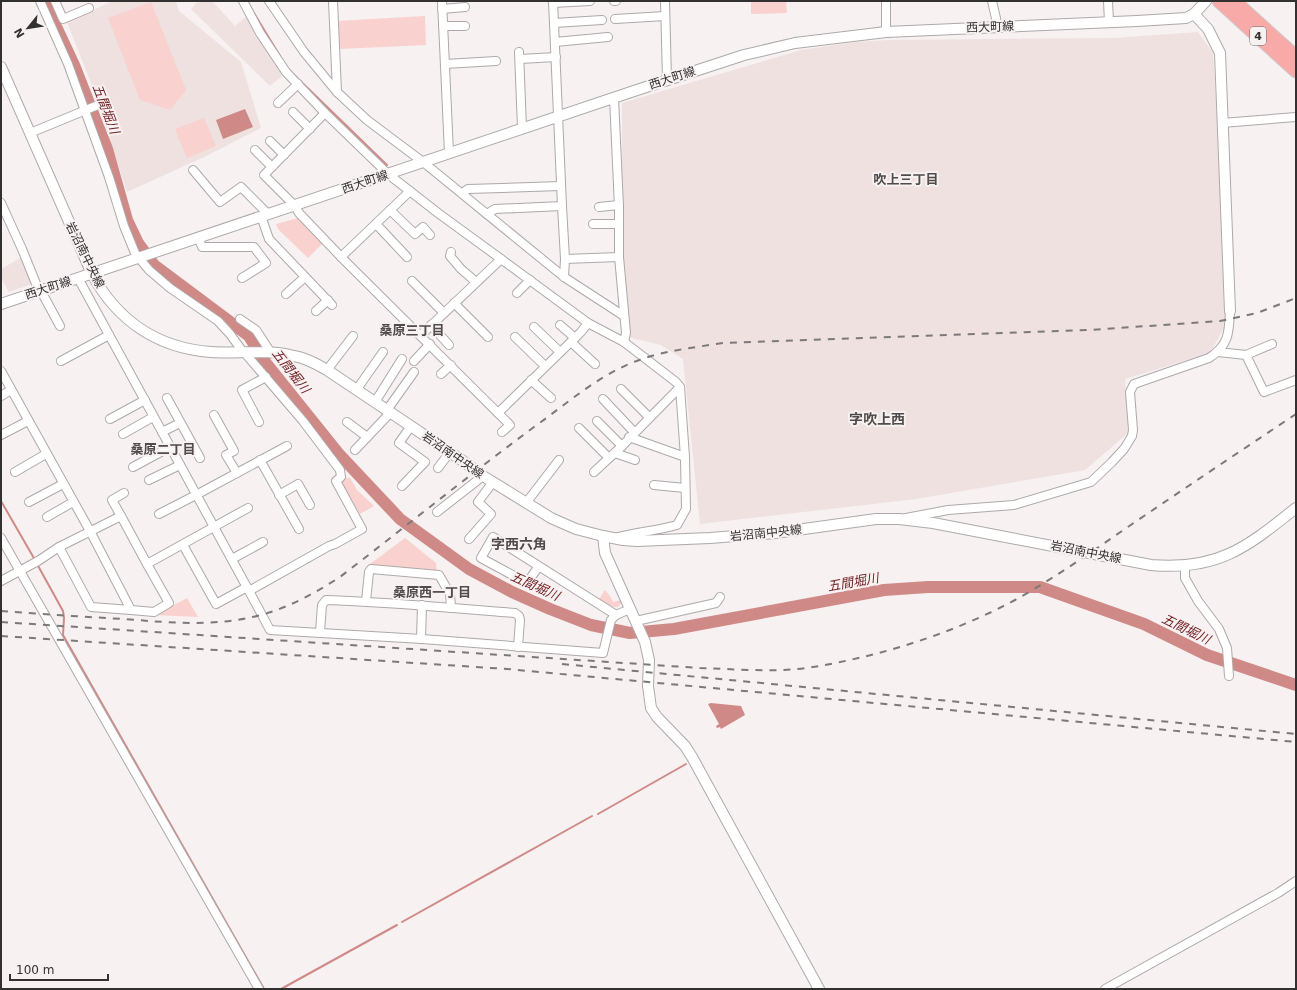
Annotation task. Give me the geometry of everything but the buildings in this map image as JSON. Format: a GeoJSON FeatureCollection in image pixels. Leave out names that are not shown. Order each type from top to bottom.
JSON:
{"type":"FeatureCollection","features":[{"type":"Feature","properties":{"kind":"highway","name":"4"},"geometry":{"type":"LineString","coordinates":[[1219,1],[1296,71]]}},
{"type":"Feature","properties":{"kind":"highway","name":"4"},"geometry":{"type":"LineString","coordinates":[[1234,1],[1296,57]]}},
{"type":"Feature","properties":{"kind":"street"},"geometry":{"type":"LineString","coordinates":[[40,1],[68,64],[109,177],[126,232],[134,252],[170,288],[218,322],[230,334],[303,420],[340,470],[341,476],[336,481],[362,529],[248,589],[216,604],[183,545]]}},
{"type":"Feature","properties":{"kind":"street"},"geometry":{"type":"LineString","coordinates":[[55,1],[64,19],[89,8]]}},
{"type":"Feature","properties":{"kind":"street"},"geometry":{"type":"LineString","coordinates":[[243,1],[260,33],[286,72],[388,174],[588,323],[624,342],[676,382],[680,387],[685,458],[686,509],[677,525],[614,538]]}},
{"type":"Feature","properties":{"kind":"street"},"geometry":{"type":"LineString","coordinates":[[269,1],[304,52],[337,92],[367,120],[462,193],[564,277],[624,316]]}},
{"type":"Feature","properties":{"kind":"street"},"geometry":{"type":"LineString","coordinates":[[333,1],[337,92]]}},
{"type":"Feature","properties":{"kind":"street"},"geometry":{"type":"LineString","coordinates":[[564,277],[566,260],[562,206],[553,2],[590,1]]}},
{"type":"Feature","properties":{"kind":"street"},"geometry":{"type":"LineString","coordinates":[[665,1],[667,80]]}},
{"type":"Feature","properties":{"kind":"street"},"geometry":{"type":"LineString","coordinates":[[886,1],[886,32]]}},
{"type":"Feature","properties":{"kind":"street"},"geometry":{"type":"LineString","coordinates":[[992,1],[998,26]]}},
{"type":"Feature","properties":{"kind":"street"},"geometry":{"type":"LineString","coordinates":[[1108,1],[1109,22]]}},
{"type":"Feature","properties":{"kind":"street"},"geometry":{"type":"LineString","coordinates":[[899,519],[948,510],[1014,505],[1091,482],[1124,449],[1132,436],[1133,430],[1130,392],[1134,384],[1209,358],[1218,352],[1224,345],[1228,333],[1230,311],[1220,53],[1208,29],[1194,14],[1206,1]]}},
{"type":"Feature","properties":{"kind":"street"},"geometry":{"type":"LineString","coordinates":[[449,153],[442,5],[465,7]]}},
{"type":"Feature","properties":{"kind":"street","name":"西大町線"},"geometry":{"type":"LineString","coordinates":[[1,304],[264,215],[295,206],[522,128],[744,55],[795,43],[886,32],[1174,19],[1186,18],[1194,14]]}},
{"type":"Feature","properties":{"kind":"street"},"geometry":{"type":"LineString","coordinates":[[615,19],[665,16]]}},
{"type":"Feature","properties":{"kind":"street"},"geometry":{"type":"LineString","coordinates":[[554,23],[602,20]]}},
{"type":"Feature","properties":{"kind":"street"},"geometry":{"type":"LineString","coordinates":[[443,26],[464,26]]}},
{"type":"Feature","properties":{"kind":"street"},"geometry":{"type":"LineString","coordinates":[[555,42],[608,37]]}},
{"type":"Feature","properties":{"kind":"street"},"geometry":{"type":"LineString","coordinates":[[522,128],[519,55],[556,57]]}},
{"type":"Feature","properties":{"kind":"street"},"geometry":{"type":"LineString","coordinates":[[445,62],[470,59]]}},
{"type":"Feature","properties":{"kind":"street"},"geometry":{"type":"LineString","coordinates":[[445,62],[496,61]]}},
{"type":"Feature","properties":{"kind":"street","name":"岩沼南中央線"},"geometry":{"type":"LineString","coordinates":[[1,67],[3,78],[30,133],[99,288],[110,303],[129,320],[165,342],[194,350],[212,352],[269,353],[295,356],[309,360],[328,370],[483,476],[550,518],[576,529],[603,536],[637,541],[710,538],[775,533],[876,519],[899,519],[941,524],[1151,565],[1170,567],[1204,563],[1232,554],[1245,547],[1296,508]]}},
{"type":"Feature","properties":{"kind":"street"},"geometry":{"type":"LineString","coordinates":[[278,103],[298,84]]}},
{"type":"Feature","properties":{"kind":"street"},"geometry":{"type":"LineString","coordinates":[[614,98],[619,257],[626,333],[624,342]]}},
{"type":"Feature","properties":{"kind":"street"},"geometry":{"type":"LineString","coordinates":[[30,133],[98,105]]}},
{"type":"Feature","properties":{"kind":"street"},"geometry":{"type":"LineString","coordinates":[[294,112],[310,129]]}},
{"type":"Feature","properties":{"kind":"street"},"geometry":{"type":"LineString","coordinates":[[326,113],[264,175],[295,206],[299,213],[341,257],[510,424],[502,432]]}},
{"type":"Feature","properties":{"kind":"street"},"geometry":{"type":"LineString","coordinates":[[1222,122],[1296,117]]}},
{"type":"Feature","properties":{"kind":"street"},"geometry":{"type":"LineString","coordinates":[[270,141],[284,155]]}},
{"type":"Feature","properties":{"kind":"street"},"geometry":{"type":"LineString","coordinates":[[255,150],[272,167]]}},
{"type":"Feature","properties":{"kind":"street"},"geometry":{"type":"LineString","coordinates":[[193,170],[220,202],[241,187],[264,215],[269,239],[330,303],[316,311]]}},
{"type":"Feature","properties":{"kind":"street"},"geometry":{"type":"LineString","coordinates":[[462,193],[468,189],[561,186]]}},
{"type":"Feature","properties":{"kind":"street"},"geometry":{"type":"LineString","coordinates":[[341,257],[410,191]]}},
{"type":"Feature","properties":{"kind":"street"},"geometry":{"type":"LineString","coordinates":[[1,203],[40,291],[60,326]]}},
{"type":"Feature","properties":{"kind":"street"},"geometry":{"type":"LineString","coordinates":[[599,206],[618,205]]}},
{"type":"Feature","properties":{"kind":"street"},"geometry":{"type":"LineString","coordinates":[[487,214],[494,209],[562,206]]}},
{"type":"Feature","properties":{"kind":"street"},"geometry":{"type":"LineString","coordinates":[[390,210],[415,234],[422,227],[430,235]]}},
{"type":"Feature","properties":{"kind":"street"},"geometry":{"type":"LineString","coordinates":[[376,224],[408,257]]}},
{"type":"Feature","properties":{"kind":"street"},"geometry":{"type":"LineString","coordinates":[[593,224],[619,224]]}},
{"type":"Feature","properties":{"kind":"street"},"geometry":{"type":"LineString","coordinates":[[198,238],[202,247],[254,247],[266,262],[242,278]]}},
{"type":"Feature","properties":{"kind":"street"},"geometry":{"type":"LineString","coordinates":[[451,252],[450,256],[461,269],[476,282]]}},
{"type":"Feature","properties":{"kind":"street"},"geometry":{"type":"LineString","coordinates":[[566,260],[619,257]]}},
{"type":"Feature","properties":{"kind":"street"},"geometry":{"type":"LineString","coordinates":[[421,335],[501,259]]}},
{"type":"Feature","properties":{"kind":"street"},"geometry":{"type":"LineString","coordinates":[[286,294],[305,276]]}},
{"type":"Feature","properties":{"kind":"street"},"geometry":{"type":"LineString","coordinates":[[78,278],[270,630],[421,639],[603,654],[606,640],[614,618],[630,609]]}},
{"type":"Feature","properties":{"kind":"street"},"geometry":{"type":"LineString","coordinates":[[517,293],[530,280]]}},
{"type":"Feature","properties":{"kind":"street"},"geometry":{"type":"LineString","coordinates":[[412,281],[444,313]]}},
{"type":"Feature","properties":{"kind":"street"},"geometry":{"type":"LineString","coordinates":[[454,304],[488,337]]}},
{"type":"Feature","properties":{"kind":"street"},"geometry":{"type":"LineString","coordinates":[[240,319],[256,330],[269,353]]}},
{"type":"Feature","properties":{"kind":"street"},"geometry":{"type":"LineString","coordinates":[[498,413],[573,340],[588,323]]}},
{"type":"Feature","properties":{"kind":"street"},"geometry":{"type":"LineString","coordinates":[[432,325],[450,346]]}},
{"type":"Feature","properties":{"kind":"street"},"geometry":{"type":"LineString","coordinates":[[560,325],[595,364]]}},
{"type":"Feature","properties":{"kind":"street"},"geometry":{"type":"LineString","coordinates":[[534,328],[560,352]]}},
{"type":"Feature","properties":{"kind":"street"},"geometry":{"type":"LineString","coordinates":[[61,361],[109,335]]}},
{"type":"Feature","properties":{"kind":"street"},"geometry":{"type":"LineString","coordinates":[[328,370],[353,336]]}},
{"type":"Feature","properties":{"kind":"street"},"geometry":{"type":"LineString","coordinates":[[516,337],[545,366]]}},
{"type":"Feature","properties":{"kind":"street"},"geometry":{"type":"LineString","coordinates":[[414,361],[430,344]]}},
{"type":"Feature","properties":{"kind":"street"},"geometry":{"type":"LineString","coordinates":[[1218,352],[1246,356],[1272,344]]}},
{"type":"Feature","properties":{"kind":"street"},"geometry":{"type":"LineString","coordinates":[[357,390],[383,352]]}},
{"type":"Feature","properties":{"kind":"street"},"geometry":{"type":"LineString","coordinates":[[1246,356],[1264,392],[1296,380]]}},
{"type":"Feature","properties":{"kind":"street"},"geometry":{"type":"LineString","coordinates":[[375,402],[402,359]]}},
{"type":"Feature","properties":{"kind":"street"},"geometry":{"type":"LineString","coordinates":[[441,374],[451,365]]}},
{"type":"Feature","properties":{"kind":"street"},"geometry":{"type":"LineString","coordinates":[[1,371],[90,531],[131,610]]}},
{"type":"Feature","properties":{"kind":"street"},"geometry":{"type":"LineString","coordinates":[[355,450],[389,411],[414,372]]}},
{"type":"Feature","properties":{"kind":"street"},"geometry":{"type":"LineString","coordinates":[[259,422],[242,390],[266,377]]}},
{"type":"Feature","properties":{"kind":"street"},"geometry":{"type":"LineString","coordinates":[[531,380],[551,398]]}},
{"type":"Feature","properties":{"kind":"street"},"geometry":{"type":"LineString","coordinates":[[594,472],[680,387]]}},
{"type":"Feature","properties":{"kind":"street"},"geometry":{"type":"LineString","coordinates":[[621,389],[649,417]]}},
{"type":"Feature","properties":{"kind":"street"},"geometry":{"type":"LineString","coordinates":[[1,396],[11,390]]}},
{"type":"Feature","properties":{"kind":"street"},"geometry":{"type":"LineString","coordinates":[[167,398],[200,458]]}},
{"type":"Feature","properties":{"kind":"street"},"geometry":{"type":"LineString","coordinates":[[603,399],[632,435],[685,458]]}},
{"type":"Feature","properties":{"kind":"street"},"geometry":{"type":"LineString","coordinates":[[110,418],[145,400]]}},
{"type":"Feature","properties":{"kind":"street"},"geometry":{"type":"LineString","coordinates":[[214,415],[234,451],[226,455],[237,473]]}},
{"type":"Feature","properties":{"kind":"street"},"geometry":{"type":"LineString","coordinates":[[123,434],[153,417]]}},
{"type":"Feature","properties":{"kind":"street"},"geometry":{"type":"LineString","coordinates":[[1,435],[28,421]]}},
{"type":"Feature","properties":{"kind":"street"},"geometry":{"type":"LineString","coordinates":[[597,421],[622,446]]}},
{"type":"Feature","properties":{"kind":"street"},"geometry":{"type":"LineString","coordinates":[[347,422],[367,437]]}},
{"type":"Feature","properties":{"kind":"street"},"geometry":{"type":"LineString","coordinates":[[162,432],[180,423]]}},
{"type":"Feature","properties":{"kind":"street"},"geometry":{"type":"LineString","coordinates":[[402,486],[425,462],[399,443],[411,426]]}},
{"type":"Feature","properties":{"kind":"street"},"geometry":{"type":"LineString","coordinates":[[579,428],[612,455],[636,460]]}},
{"type":"Feature","properties":{"kind":"street"},"geometry":{"type":"LineString","coordinates":[[159,514],[287,446]]}},
{"type":"Feature","properties":{"kind":"street"},"geometry":{"type":"LineString","coordinates":[[133,467],[170,447]]}},
{"type":"Feature","properties":{"kind":"street"},"geometry":{"type":"LineString","coordinates":[[438,468],[450,452]]}},
{"type":"Feature","properties":{"kind":"street"},"geometry":{"type":"LineString","coordinates":[[15,472],[46,454]]}},
{"type":"Feature","properties":{"kind":"street"},"geometry":{"type":"LineString","coordinates":[[260,460],[299,529]]}},
{"type":"Feature","properties":{"kind":"street"},"geometry":{"type":"LineString","coordinates":[[526,503],[559,460]]}},
{"type":"Feature","properties":{"kind":"street"},"geometry":{"type":"LineString","coordinates":[[149,480],[180,465]]}},
{"type":"Feature","properties":{"kind":"street"},"geometry":{"type":"LineString","coordinates":[[437,512],[483,476]]}},
{"type":"Feature","properties":{"kind":"street"},"geometry":{"type":"LineString","coordinates":[[469,539],[491,514],[478,502],[493,482]]}},
{"type":"Feature","properties":{"kind":"street"},"geometry":{"type":"LineString","coordinates":[[29,502],[63,484]]}},
{"type":"Feature","properties":{"kind":"street"},"geometry":{"type":"LineString","coordinates":[[279,494],[298,484],[310,505]]}},
{"type":"Feature","properties":{"kind":"street"},"geometry":{"type":"LineString","coordinates":[[654,485],[685,488]]}},
{"type":"Feature","properties":{"kind":"street"},"geometry":{"type":"LineString","coordinates":[[59,547],[91,607],[154,612],[169,603],[112,500],[124,493]]}},
{"type":"Feature","properties":{"kind":"street"},"geometry":{"type":"LineString","coordinates":[[47,517],[73,502]]}},
{"type":"Feature","properties":{"kind":"street"},"geometry":{"type":"LineString","coordinates":[[147,564],[248,508]]}},
{"type":"Feature","properties":{"kind":"street"},"geometry":{"type":"LineString","coordinates":[[1,581],[36,562],[59,547],[121,516]]}},
{"type":"Feature","properties":{"kind":"street"},"geometry":{"type":"LineString","coordinates":[[603,536],[606,553],[645,642],[649,660],[648,686],[651,708],[692,756],[819,989]]}},
{"type":"Feature","properties":{"kind":"street"},"geometry":{"type":"LineString","coordinates":[[539,566],[527,583],[481,558],[493,537],[539,566],[614,618]]}},
{"type":"Feature","properties":{"kind":"street"},"geometry":{"type":"LineString","coordinates":[[1,538],[260,989]]}},
{"type":"Feature","properties":{"kind":"street"},"geometry":{"type":"LineString","coordinates":[[232,559],[263,542]]}},
{"type":"Feature","properties":{"kind":"street"},"geometry":{"type":"LineString","coordinates":[[1185,566],[1185,578],[1198,601],[1219,629],[1227,648],[1229,676]]}},
{"type":"Feature","properties":{"kind":"street"},"geometry":{"type":"LineString","coordinates":[[366,601],[369,572],[371,569],[439,575],[450,594],[451,608]]}},
{"type":"Feature","properties":{"kind":"street"},"geometry":{"type":"LineString","coordinates":[[637,623],[716,603],[720,597]]}},
{"type":"Feature","properties":{"kind":"street"},"geometry":{"type":"LineString","coordinates":[[320,632],[322,605],[326,600],[422,605],[515,613],[519,616],[520,620],[518,647]]}},
{"type":"Feature","properties":{"kind":"street"},"geometry":{"type":"LineString","coordinates":[[421,639],[422,605]]}},
{"type":"Feature","properties":{"kind":"street"},"geometry":{"type":"LineString","coordinates":[[1105,989],[1278,893],[1296,881]]}},
{"type":"Feature","properties":{"kind":"shaded area"},"geometry":{"type":"Polygon","coordinates":[[[113,1],[176,1],[179,11],[241,62],[261,128],[206,156],[127,192],[96,96],[67,22],[113,1]]]}},
{"type":"Feature","properties":{"kind":"shaded area"},"geometry":{"type":"Polygon","coordinates":[[[212,1],[235,26],[248,15],[281,67],[282,76],[270,86],[191,9],[196,3],[212,1]]]}},
{"type":"Feature","properties":{"kind":"shaded area"},"geometry":{"type":"Polygon","coordinates":[[[751,1],[786,1],[787,13],[751,14],[751,1]]]}},
{"type":"Feature","properties":{"kind":"shaded area"},"geometry":{"type":"Polygon","coordinates":[[[151,2],[186,90],[170,110],[140,100],[108,18],[151,2]]]}},
{"type":"Feature","properties":{"kind":"shaded area"},"geometry":{"type":"Polygon","coordinates":[[[425,16],[426,45],[339,49],[337,21],[425,16]]]}},
{"type":"Feature","properties":{"kind":"shaded area"},"geometry":{"type":"Polygon","coordinates":[[[1198,32],[1213,53],[1221,183],[1226,324],[1210,353],[1125,379],[1128,433],[1085,470],[916,499],[700,524],[683,359],[661,345],[628,337],[622,229],[622,103],[801,50],[857,42],[887,40],[1114,38],[1198,32]]]}},
{"type":"Feature","properties":{"kind":"shaded area"},"geometry":{"type":"Polygon","coordinates":[[[245,109],[253,127],[223,139],[216,120],[245,109]]]}},
{"type":"Feature","properties":{"kind":"shaded area"},"geometry":{"type":"Polygon","coordinates":[[[204,118],[216,146],[187,158],[175,129],[204,118]]]}},
{"type":"Feature","properties":{"kind":"shaded area"},"geometry":{"type":"Polygon","coordinates":[[[298,218],[323,243],[308,258],[278,229],[276,224],[298,218]]]}},
{"type":"Feature","properties":{"kind":"shaded area"},"geometry":{"type":"Polygon","coordinates":[[[24,256],[34,283],[9,292],[1,278],[1,269],[24,256]]]}},
{"type":"Feature","properties":{"kind":"shaded area"},"geometry":{"type":"Polygon","coordinates":[[[344,478],[350,478],[357,490],[374,506],[360,514],[342,483],[344,478]]]}},
{"type":"Feature","properties":{"kind":"shaded area"},"geometry":{"type":"Polygon","coordinates":[[[405,538],[436,563],[437,573],[366,567],[405,538]]]}},
{"type":"Feature","properties":{"kind":"shaded area"},"geometry":{"type":"Polygon","coordinates":[[[605,590],[613,602],[621,600],[622,602],[618,607],[613,607],[599,599],[605,590]]]}},
{"type":"Feature","properties":{"kind":"shaded area"},"geometry":{"type":"Polygon","coordinates":[[[187,598],[198,617],[155,615],[187,598]]]}},
{"type":"Feature","properties":{"kind":"shaded area"},"geometry":{"type":"Polygon","coordinates":[[[708,704],[741,706],[745,715],[721,729],[720,727],[717,728],[716,726],[719,724],[708,704]]]}},
{"type":"Feature","properties":{"kind":"waterway","name":"五間堀川"},"geometry":{"type":"LineString","coordinates":[[44,1],[74,65],[107,149],[127,220],[138,243],[154,265],[249,336],[265,362],[338,453],[400,519],[469,569],[512,592],[550,609],[591,625],[630,633],[674,629],[884,590],[928,587],[1040,587],[1144,624],[1207,655],[1296,685]]}},
{"type":"Feature","properties":{"kind":"waterway"},"geometry":{"type":"LineString","coordinates":[[249,5],[280,56]]}},
{"type":"Feature","properties":{"kind":"waterway"},"geometry":{"type":"LineString","coordinates":[[290,71],[387,165]]}},
{"type":"Feature","properties":{"kind":"waterway"},"geometry":{"type":"LineString","coordinates":[[1,501],[35,560]]}},
{"type":"Feature","properties":{"kind":"waterway"},"geometry":{"type":"LineString","coordinates":[[37,564],[63,611],[63,635],[264,989]]}},
{"type":"Feature","properties":{"kind":"waterway"},"geometry":{"type":"LineString","coordinates":[[598,814],[686,764]]}},
{"type":"Feature","properties":{"kind":"waterway"},"geometry":{"type":"LineString","coordinates":[[402,922],[592,816]]}},
{"type":"Feature","properties":{"kind":"waterway"},"geometry":{"type":"LineString","coordinates":[[281,989],[397,925]]}},
{"type":"Feature","properties":{"kind":"railway"},"geometry":{"type":"LineString","coordinates":[[1,611],[160,622],[210,623],[244,619],[282,608],[312,594],[340,577],[568,401],[616,370],[640,360],[663,353],[723,343],[1090,330],[1220,321],[1257,313],[1296,298]]}},
{"type":"Feature","properties":{"kind":"railway"},"geometry":{"type":"LineString","coordinates":[[1,622],[700,668],[785,670],[813,667],[865,657],[917,642],[967,623],[1015,600],[1080,560],[1296,414]]}},
{"type":"Feature","properties":{"kind":"railway"},"geometry":{"type":"LineString","coordinates":[[1,636],[507,669],[1296,742]]}},
{"type":"Feature","properties":{"kind":"railway"},"geometry":{"type":"LineString","coordinates":[[562,664],[1296,734]]}},
{"type":"Feature","properties":{"kind":"district","name":"吹上三丁目"},"geometry":{"type":"Point","coordinates":[906,179]}},
{"type":"Feature","properties":{"kind":"district","name":"桑原三丁目"},"geometry":{"type":"Point","coordinates":[412,330]}},
{"type":"Feature","properties":{"kind":"district","name":"字吹上西"},"geometry":{"type":"Point","coordinates":[877,419]}},
{"type":"Feature","properties":{"kind":"district","name":"桑原二丁目"},"geometry":{"type":"Point","coordinates":[163,449]}},
{"type":"Feature","properties":{"kind":"district","name":"字西六角"},"geometry":{"type":"Point","coordinates":[519,544]}},
{"type":"Feature","properties":{"kind":"district","name":"桑原西一丁目"},"geometry":{"type":"Point","coordinates":[432,592]}}]}
